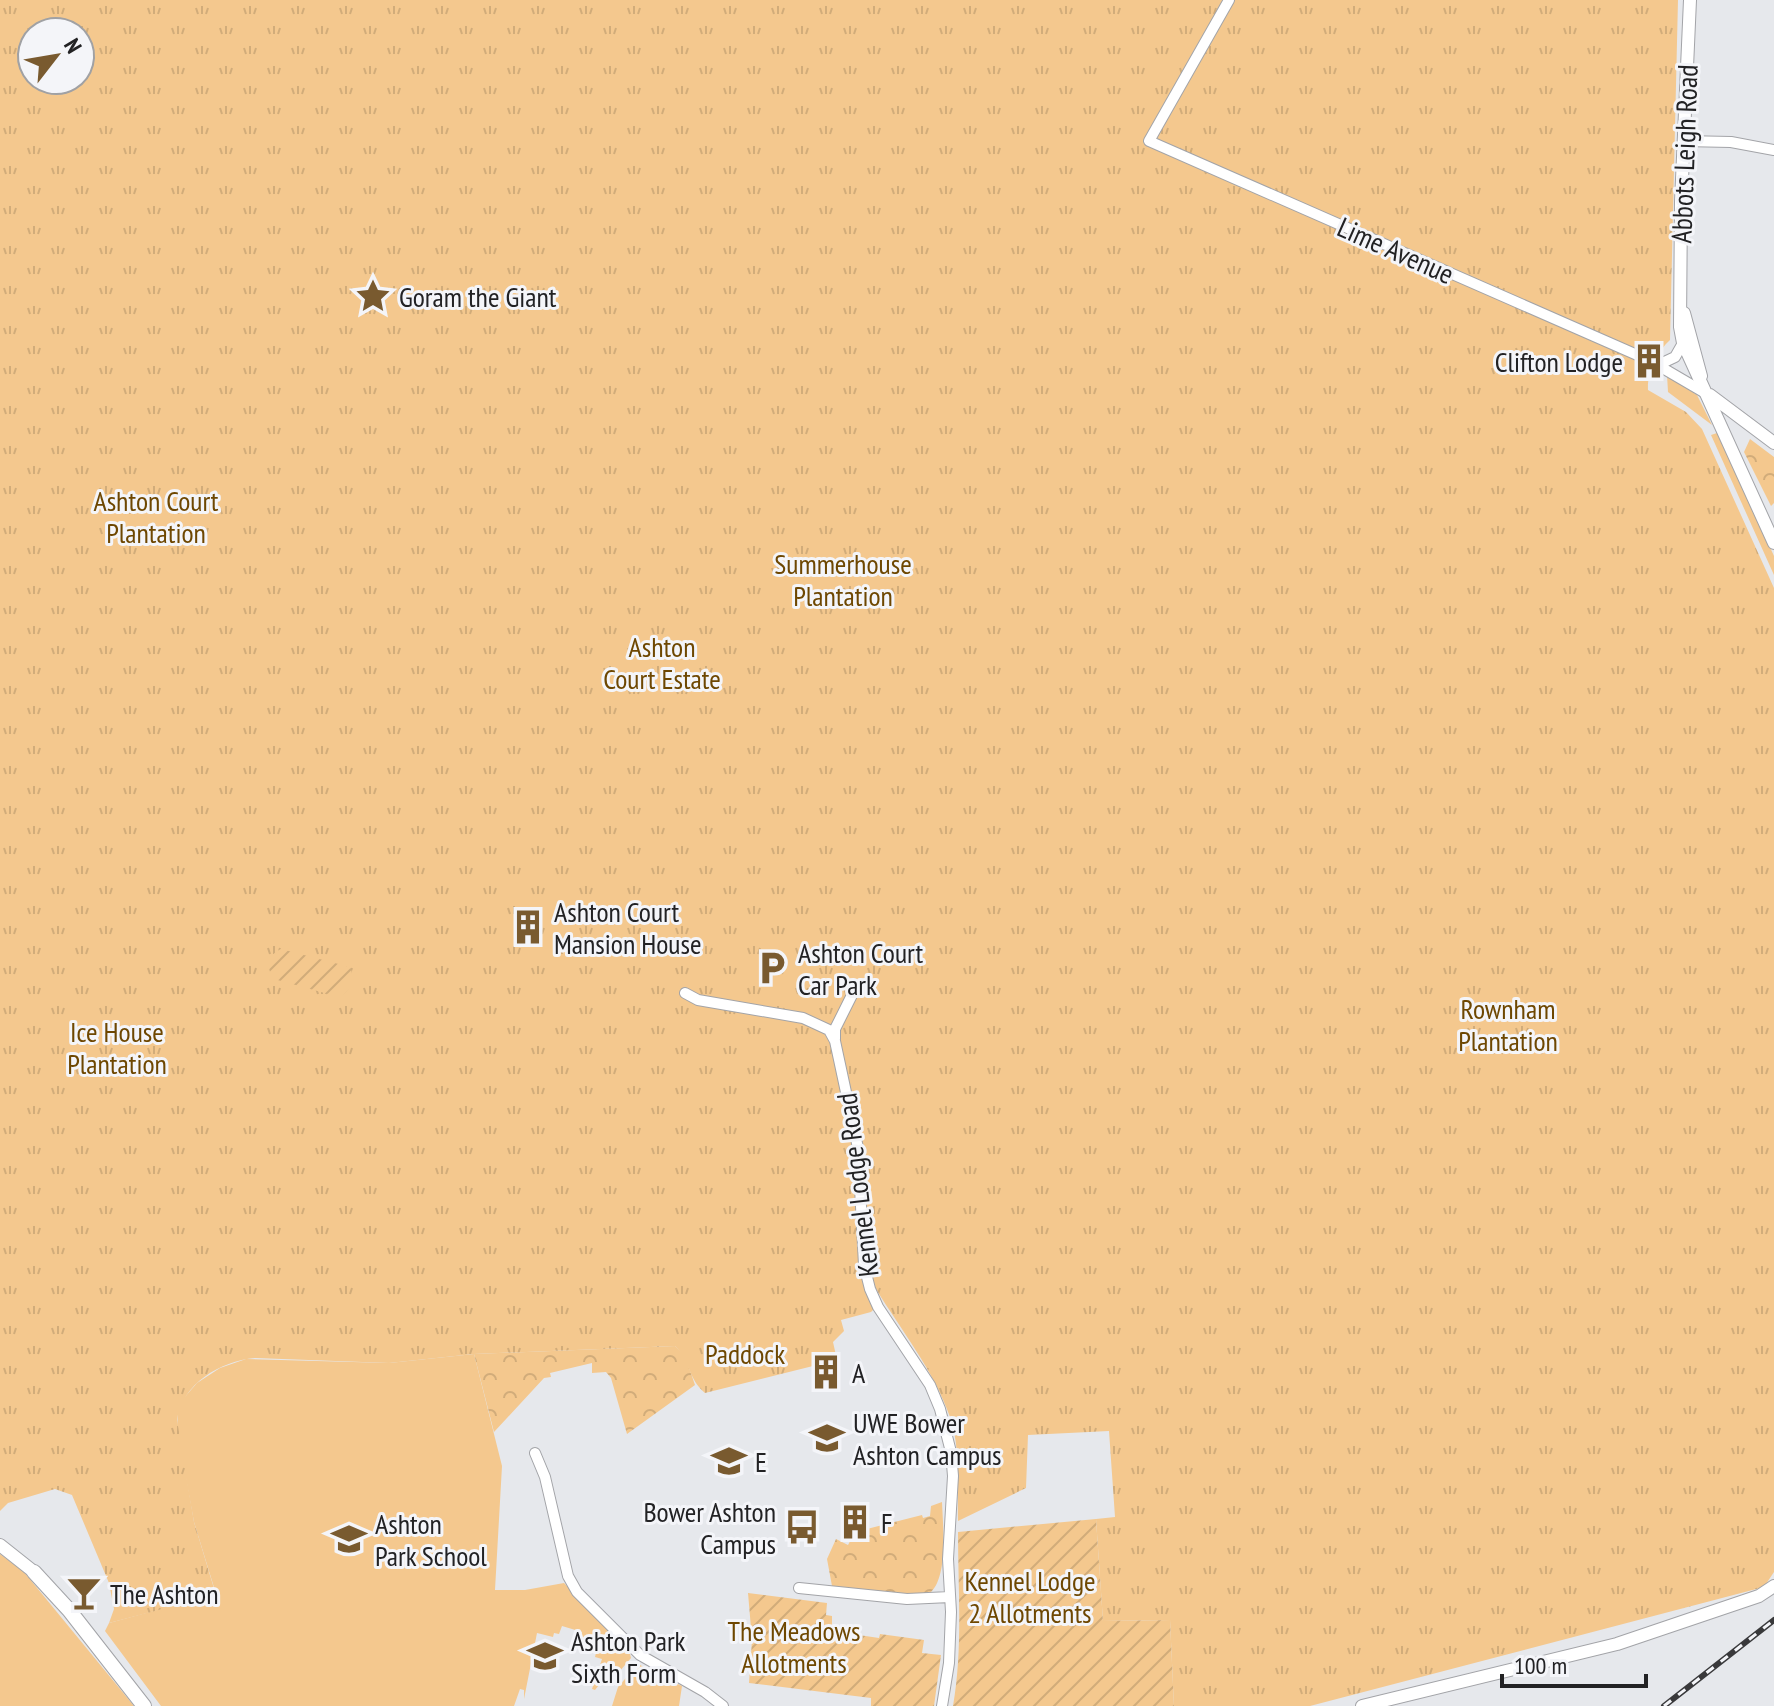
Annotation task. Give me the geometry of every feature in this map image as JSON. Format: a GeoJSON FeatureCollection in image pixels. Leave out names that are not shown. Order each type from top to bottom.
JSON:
{"type":"FeatureCollection","features":[{"type":"Feature","properties":{"kind":"highway"},"geometry":{"type":"LineString","coordinates":[[34,1572],[69,1610],[144,1706]]}},
{"type":"Feature","properties":{"kind":"main road","name":"Abbots Leigh Road"},"geometry":{"type":"LineString","coordinates":[[1690,0],[1683,141],[1680,327],[1690,363],[1705,388]]}},
{"type":"Feature","properties":{"kind":"main road","name":"Abbots Leigh Road"},"geometry":{"type":"LineString","coordinates":[[1682,308],[1705,388]]}},
{"type":"Feature","properties":{"kind":"main road"},"geometry":{"type":"LineString","coordinates":[[1705,388],[1774,443]]}},
{"type":"Feature","properties":{"kind":"main road"},"geometry":{"type":"LineString","coordinates":[[1705,388],[1771,525],[1774,543]]}},
{"type":"Feature","properties":{"kind":"main road"},"geometry":{"type":"LineString","coordinates":[[0,1545],[34,1572]]}},
{"type":"Feature","properties":{"kind":"main road"},"geometry":{"type":"LineString","coordinates":[[1362,1706],[1617,1644],[1759,1596],[1774,1586]]}},
{"type":"Feature","properties":{"kind":"street","name":"Lime Avenue"},"geometry":{"type":"LineString","coordinates":[[1229,0],[1149,141],[1705,388]]}},
{"type":"Feature","properties":{"kind":"street"},"geometry":{"type":"LineString","coordinates":[[1683,141],[1731,142],[1774,150]]}},
{"type":"Feature","properties":{"kind":"street"},"geometry":{"type":"LineString","coordinates":[[1652,362],[1675,357],[1683,343]]}},
{"type":"Feature","properties":{"kind":"street"},"geometry":{"type":"LineString","coordinates":[[835,1041],[835,1029],[854,991]]}},
{"type":"Feature","properties":{"kind":"street"},"geometry":{"type":"LineString","coordinates":[[685,993],[698,1000],[803,1018],[829,1030],[835,1041]]}},
{"type":"Feature","properties":{"kind":"street","name":"Kennel Lodge Road"},"geometry":{"type":"LineString","coordinates":[[835,1041],[858,1148],[864,1265],[870,1289],[878,1307],[930,1385],[948,1436],[953,1476],[948,1559],[949,1663],[942,1706]]}},
{"type":"Feature","properties":{"kind":"street"},"geometry":{"type":"LineString","coordinates":[[535,1453],[545,1477],[568,1576],[577,1592],[640,1655],[705,1692],[723,1706]]}},
{"type":"Feature","properties":{"kind":"street"},"geometry":{"type":"LineString","coordinates":[[799,1588],[907,1599],[950,1597]]}},
{"type":"Feature","properties":{"kind":"green space","name":"Ashton Court Estate"},"geometry":{"type":"Polygon","coordinates":[[[0,0],[1678,0],[1670,340],[1654,363],[1648,390],[1686,412],[1702,429],[1774,588],[1774,1572],[1764,1587],[1310,1706],[1174,1706],[1170,1620],[1103,1621],[1096,1519],[1115,1517],[1109,1431],[1028,1435],[1026,1488],[958,1521],[957,1455],[950,1417],[926,1367],[876,1289],[866,1292],[875,1308],[871,1312],[841,1320],[844,1331],[833,1342],[837,1360],[705,1393],[695,1382],[675,1346],[474,1354],[389,1363],[255,1358],[216,1369],[186,1396],[177,1420],[194,1522],[216,1595],[109,1623],[114,1609],[109,1583],[72,1495],[55,1489],[8,1503],[0,1511],[0,0]]]}},
{"type":"Feature","properties":{"kind":"green space"},"geometry":{"type":"Polygon","coordinates":[[[1667,375],[1697,395],[1712,425],[1668,392],[1667,375]]]}},
{"type":"Feature","properties":{"kind":"green space"},"geometry":{"type":"Polygon","coordinates":[[[1717,433],[1774,556],[1774,575],[1711,435],[1717,433]]]}},
{"type":"Feature","properties":{"kind":"green space"},"geometry":{"type":"Polygon","coordinates":[[[1750,439],[1774,457],[1774,503],[1771,506],[1744,452],[1750,439]]]}},
{"type":"Feature","properties":{"kind":"green space"},"geometry":{"type":"Polygon","coordinates":[[[281,949],[350,967],[352,976],[349,988],[339,997],[274,979],[269,962],[281,949]]]}},
{"type":"Feature","properties":{"kind":"green space"},"geometry":{"type":"Polygon","coordinates":[[[675,1346],[685,1356],[695,1385],[627,1434],[611,1378],[606,1372],[592,1373],[592,1363],[550,1373],[551,1377],[544,1378],[494,1432],[474,1354],[675,1346]]]}},
{"type":"Feature","properties":{"kind":"green space","name":"Ashton Park School"},"geometry":{"type":"Polygon","coordinates":[[[474,1354],[502,1466],[495,1590],[525,1590],[564,1583],[629,1650],[631,1658],[619,1672],[613,1667],[595,1690],[592,1689],[602,1659],[595,1657],[598,1645],[581,1639],[582,1632],[562,1626],[559,1634],[554,1633],[553,1637],[537,1633],[524,1699],[524,1690],[520,1689],[514,1706],[161,1706],[105,1631],[109,1623],[216,1594],[194,1522],[177,1429],[178,1409],[197,1383],[220,1368],[246,1359],[389,1363],[474,1354]]]}},
{"type":"Feature","properties":{"kind":"green space"},"geometry":{"type":"Polygon","coordinates":[[[942,1502],[942,1563],[931,1592],[908,1596],[832,1586],[827,1559],[836,1539],[848,1545],[855,1532],[922,1515],[923,1518],[930,1516],[931,1506],[942,1502]]]}},
{"type":"Feature","properties":{"kind":"green space","name":"Kennel Lodge 2 Allotments"},"geometry":{"type":"Polygon","coordinates":[[[1096,1519],[1103,1621],[1170,1620],[1174,1706],[953,1706],[959,1641],[958,1532],[1096,1519]]]}},
{"type":"Feature","properties":{"kind":"green space"},"geometry":{"type":"Polygon","coordinates":[[[0,1554],[24,1572],[134,1706],[0,1706],[0,1554]]]}},
{"type":"Feature","properties":{"kind":"green space","name":"The Meadows Allotments"},"geometry":{"type":"Polygon","coordinates":[[[748,1593],[827,1603],[826,1615],[832,1616],[832,1627],[852,1631],[852,1634],[924,1640],[922,1653],[941,1655],[934,1706],[871,1706],[871,1698],[749,1683],[752,1640],[748,1593]]]}},
{"type":"Feature","properties":{"kind":"green space"},"geometry":{"type":"Polygon","coordinates":[[[638,1664],[682,1686],[679,1706],[612,1706],[618,1687],[638,1664]]]}},
{"type":"Feature","properties":{"kind":"railway"},"geometry":{"type":"LineString","coordinates":[[1664,1706],[1774,1620]]}},
{"type":"Feature","properties":{"kind":"place","name":"Goram the Giant"},"geometry":{"type":"Point","coordinates":[373,296]}},
{"type":"Feature","properties":{"kind":"place","name":"Clifton Lodge"},"geometry":{"type":"Point","coordinates":[1649,361]}},
{"type":"Feature","properties":{"kind":"place","name":"Ashton Court Mansion House"},"geometry":{"type":"Point","coordinates":[528,927]}},
{"type":"Feature","properties":{"kind":"place","name":"Ashton Court Car Park"},"geometry":{"type":"Point","coordinates":[772,968]}},
{"type":"Feature","properties":{"kind":"place","name":"A"},"geometry":{"type":"Point","coordinates":[826,1372]}},
{"type":"Feature","properties":{"kind":"place","name":"UWE Bower Ashton Campus"},"geometry":{"type":"Point","coordinates":[827,1438]}},
{"type":"Feature","properties":{"kind":"place","name":"E"},"geometry":{"type":"Point","coordinates":[729,1461]}},
{"type":"Feature","properties":{"kind":"place","name":"F"},"geometry":{"type":"Point","coordinates":[855,1522]}},
{"type":"Feature","properties":{"kind":"place","name":"Bower Ashton Campus"},"geometry":{"type":"Point","coordinates":[802,1527]}},
{"type":"Feature","properties":{"kind":"place","name":"Ashton Park School"},"geometry":{"type":"Point","coordinates":[349,1539]}},
{"type":"Feature","properties":{"kind":"place","name":"The Ashton"},"geometry":{"type":"Point","coordinates":[84,1593]}},
{"type":"Feature","properties":{"kind":"place","name":"Ashton Park Sixth Form"},"geometry":{"type":"Point","coordinates":[545,1656]}},
{"type":"Feature","properties":{"kind":"park label","name":"Ashton Court Plantation"},"geometry":{"type":"Point","coordinates":[156,516]}},
{"type":"Feature","properties":{"kind":"park label","name":"Summerhouse Plantation"},"geometry":{"type":"Point","coordinates":[843,579]}},
{"type":"Feature","properties":{"kind":"park label","name":"Rownham Plantation"},"geometry":{"type":"Point","coordinates":[1508,1024]}},
{"type":"Feature","properties":{"kind":"park label","name":"Ice House Plantation"},"geometry":{"type":"Point","coordinates":[117,1047]}},
{"type":"Feature","properties":{"kind":"park label","name":"Paddock"},"geometry":{"type":"Point","coordinates":[745,1353]}}]}
